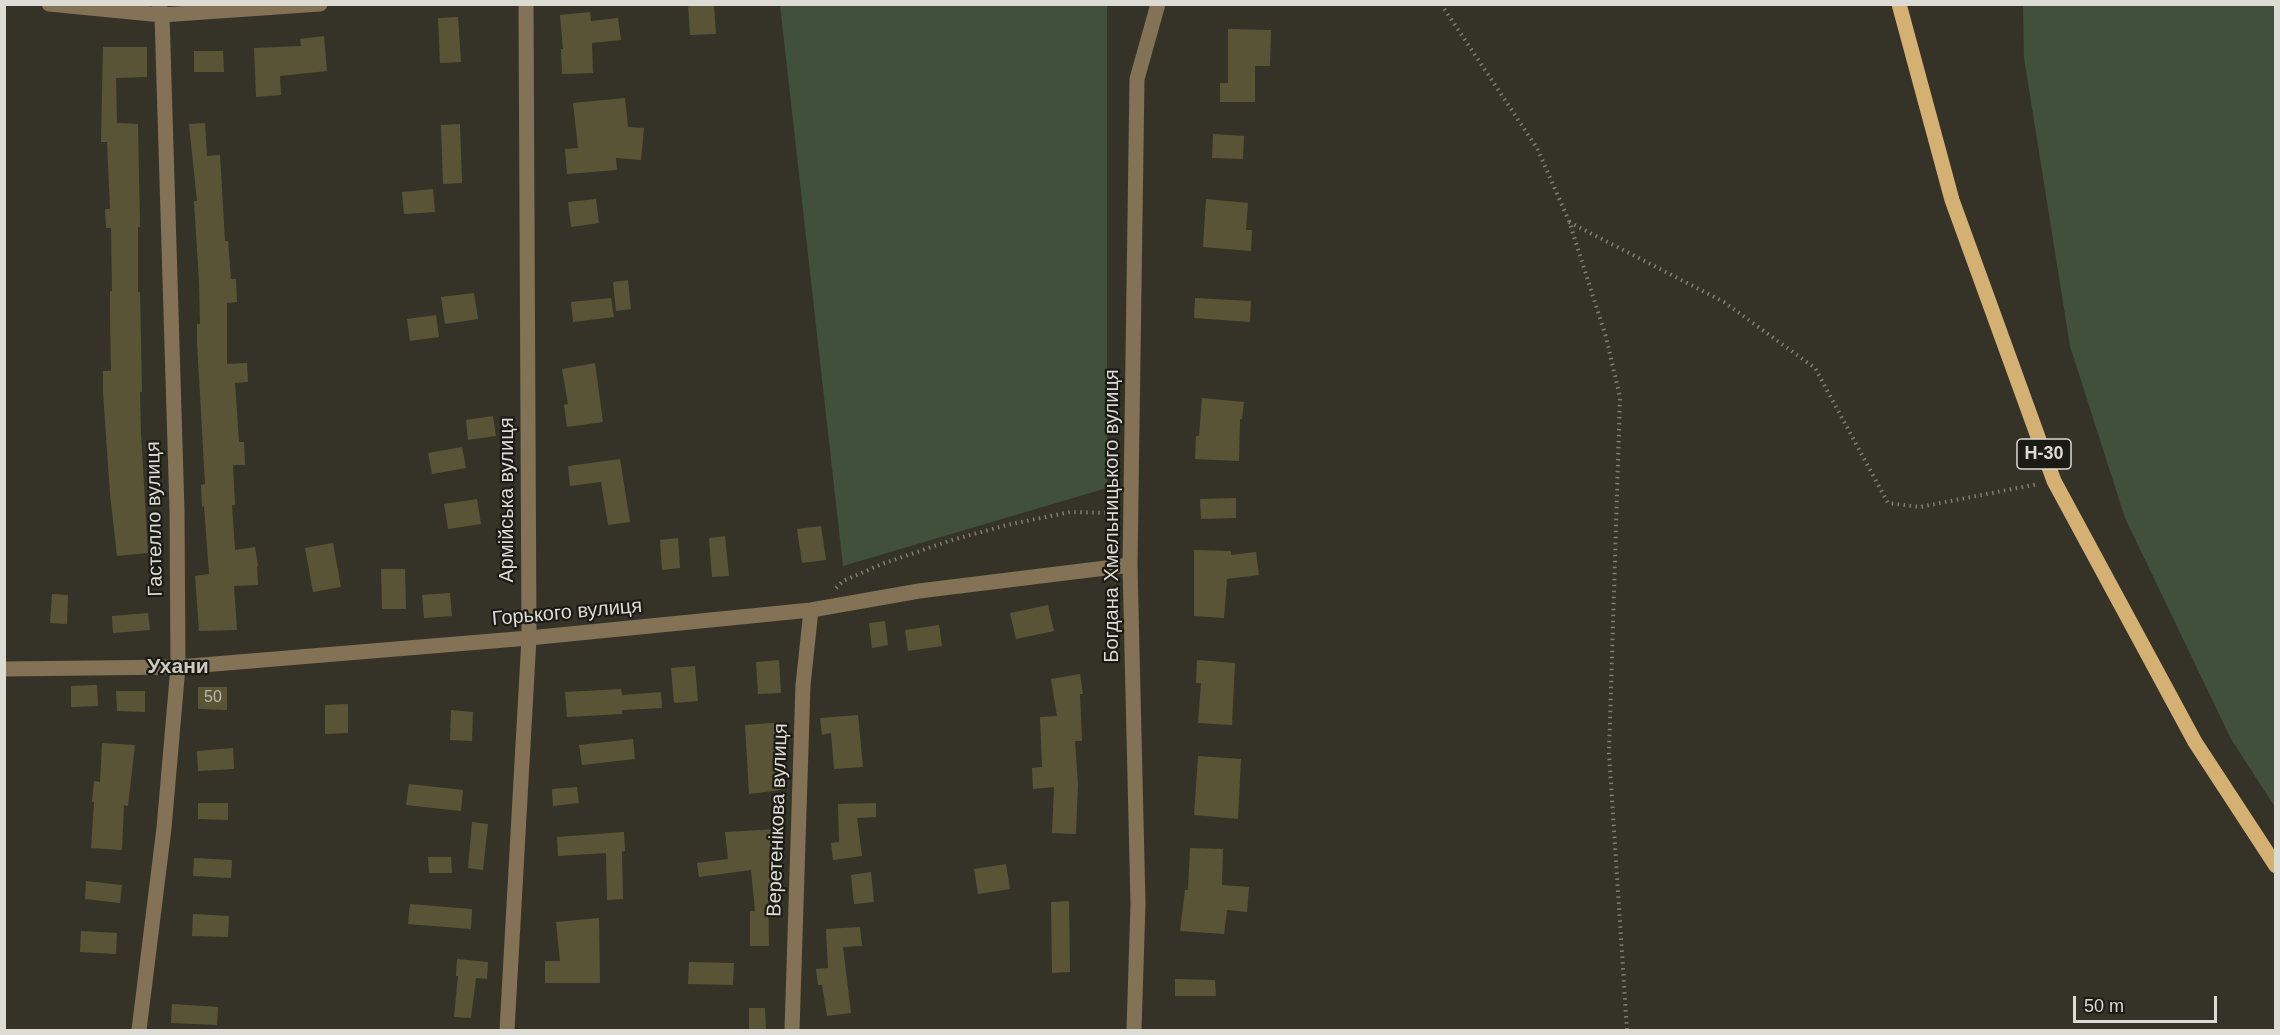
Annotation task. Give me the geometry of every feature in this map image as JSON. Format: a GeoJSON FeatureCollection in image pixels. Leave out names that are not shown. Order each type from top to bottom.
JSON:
{"type":"FeatureCollection","features":[{"type":"Feature","properties":{"kind":"main road","name":"Н-30"},"geometry":{"type":"LineString","coordinates":[[1899,4],[1952,200],[2054,481],[2195,742],[2276,866]]}},
{"type":"Feature","properties":{"kind":"street"},"geometry":{"type":"LineString","coordinates":[[49,4],[160,10],[320,4]]}},
{"type":"Feature","properties":{"kind":"street","name":"Армійська вулиця"},"geometry":{"type":"LineString","coordinates":[[507,1030],[529,638],[526,4]]}},
{"type":"Feature","properties":{"kind":"street","name":"Богдана Хмельницького вулиця"},"geometry":{"type":"LineString","coordinates":[[1134,1030],[1138,904],[1130,565],[1137,79],[1158,4]]}},
{"type":"Feature","properties":{"kind":"street","name":"Гастелло вулиця"},"geometry":{"type":"LineString","coordinates":[[139,1030],[164,828],[178,667],[176,499],[160,10]]}},
{"type":"Feature","properties":{"kind":"street","name":"Горького вулиця"},"geometry":{"type":"LineString","coordinates":[[4,669],[178,667],[529,638],[811,610],[919,591],[1130,565]]}},
{"type":"Feature","properties":{"kind":"street","name":"Веретенікова вулиця"},"geometry":{"type":"LineString","coordinates":[[792,1030],[803,685],[811,610]]}},
{"type":"Feature","properties":{"kind":"path"},"geometry":{"type":"LineString","coordinates":[[1441,4],[1537,148],[1569,221],[1606,337],[1620,397],[1609,753],[1626,1030]]}},
{"type":"Feature","properties":{"kind":"path"},"geometry":{"type":"LineString","coordinates":[[1569,221],[1724,302],[1815,368],[1888,503],[1920,507],[2054,481]]}},
{"type":"Feature","properties":{"kind":"path"},"geometry":{"type":"LineString","coordinates":[[835,589],[843,582],[882,564],[952,540],[1007,525],[1070,512],[1131,513]]}},
{"type":"Feature","properties":{"kind":"green space"},"geometry":{"type":"Polygon","coordinates":[[[780,5],[1107,5],[1107,488],[843,566],[780,5]]]}},
{"type":"Feature","properties":{"kind":"green space"},"geometry":{"type":"Polygon","coordinates":[[[2023,5],[2275,5],[2275,807],[2231,739],[2125,518],[2070,346],[2024,58],[2023,5]]]}},
{"type":"Feature","properties":{"kind":"building"},"geometry":{"type":"Polygon","coordinates":[[[688,4],[714,4],[716,34],[690,35],[688,4]]]}},
{"type":"Feature","properties":{"kind":"building"},"geometry":{"type":"Polygon","coordinates":[[[590,12],[591,21],[618,18],[621,40],[592,43],[593,73],[562,74],[561,49],[563,49],[560,15],[590,12]]]}},
{"type":"Feature","properties":{"kind":"building"},"geometry":{"type":"Polygon","coordinates":[[[458,17],[461,62],[440,63],[438,18],[458,17]]]}},
{"type":"Feature","properties":{"kind":"building"},"geometry":{"type":"Polygon","coordinates":[[[1228,29],[1271,30],[1270,66],[1255,66],[1255,102],[1220,102],[1220,83],[1228,83],[1228,29]]]}},
{"type":"Feature","properties":{"kind":"building"},"geometry":{"type":"Polygon","coordinates":[[[324,36],[327,71],[280,76],[281,95],[256,97],[254,48],[301,46],[300,39],[324,36]]]}},
{"type":"Feature","properties":{"kind":"building"},"geometry":{"type":"Polygon","coordinates":[[[103,47],[147,47],[147,77],[116,78],[117,123],[138,124],[140,227],[138,227],[138,292],[140,292],[142,392],[140,392],[148,553],[117,556],[103,392],[103,371],[111,371],[110,291],[112,291],[111,228],[106,228],[105,209],[110,209],[107,142],[101,142],[103,47]]]}},
{"type":"Feature","properties":{"kind":"building"},"geometry":{"type":"Polygon","coordinates":[[[194,51],[223,51],[224,72],[194,72],[194,51]]]}},
{"type":"Feature","properties":{"kind":"building"},"geometry":{"type":"Polygon","coordinates":[[[625,98],[628,127],[644,128],[641,160],[616,158],[617,170],[567,174],[565,149],[578,148],[573,103],[625,98]]]}},
{"type":"Feature","properties":{"kind":"building"},"geometry":{"type":"Polygon","coordinates":[[[205,123],[207,156],[220,155],[225,241],[228,241],[231,279],[236,279],[237,302],[227,303],[227,364],[247,363],[248,382],[235,383],[239,442],[244,442],[245,465],[233,465],[235,505],[232,505],[235,550],[255,547],[258,585],[234,586],[237,630],[199,631],[195,576],[209,574],[201,485],[205,484],[197,342],[197,324],[200,324],[194,201],[197,201],[189,124],[205,123]]]}},
{"type":"Feature","properties":{"kind":"building"},"geometry":{"type":"Polygon","coordinates":[[[460,124],[462,183],[443,184],[441,125],[460,124]]]}},
{"type":"Feature","properties":{"kind":"building"},"geometry":{"type":"Polygon","coordinates":[[[1213,134],[1244,136],[1243,159],[1212,158],[1213,134]]]}},
{"type":"Feature","properties":{"kind":"building"},"geometry":{"type":"Polygon","coordinates":[[[433,189],[435,212],[404,214],[402,192],[433,189]]]}},
{"type":"Feature","properties":{"kind":"building"},"geometry":{"type":"Polygon","coordinates":[[[596,199],[599,223],[571,227],[568,202],[596,199]]]}},
{"type":"Feature","properties":{"kind":"building"},"geometry":{"type":"Polygon","coordinates":[[[1206,199],[1248,203],[1246,230],[1252,230],[1251,251],[1203,247],[1206,199]]]}},
{"type":"Feature","properties":{"kind":"building"},"geometry":{"type":"Polygon","coordinates":[[[628,280],[631,309],[616,311],[613,282],[628,280]]]}},
{"type":"Feature","properties":{"kind":"building"},"geometry":{"type":"Polygon","coordinates":[[[474,293],[478,319],[445,324],[441,297],[474,293]]]}},
{"type":"Feature","properties":{"kind":"building"},"geometry":{"type":"Polygon","coordinates":[[[611,298],[614,317],[573,322],[571,302],[611,298]]]}},
{"type":"Feature","properties":{"kind":"building"},"geometry":{"type":"Polygon","coordinates":[[[1195,298],[1251,301],[1250,322],[1194,318],[1195,298]]]}},
{"type":"Feature","properties":{"kind":"building"},"geometry":{"type":"Polygon","coordinates":[[[436,315],[439,337],[410,341],[407,319],[436,315]]]}},
{"type":"Feature","properties":{"kind":"building"},"geometry":{"type":"Polygon","coordinates":[[[595,363],[603,422],[567,427],[564,405],[568,404],[562,369],[595,363]]]}},
{"type":"Feature","properties":{"kind":"building"},"geometry":{"type":"Polygon","coordinates":[[[1202,398],[1244,402],[1242,419],[1240,419],[1239,461],[1195,459],[1202,398]]]}},
{"type":"Feature","properties":{"kind":"building"},"geometry":{"type":"Polygon","coordinates":[[[493,416],[496,436],[468,440],[466,420],[493,416]]]}},
{"type":"Feature","properties":{"kind":"building"},"geometry":{"type":"Polygon","coordinates":[[[462,447],[466,468],[432,474],[428,453],[462,447]]]}},
{"type":"Feature","properties":{"kind":"building"},"geometry":{"type":"Polygon","coordinates":[[[620,459],[630,522],[608,525],[601,482],[570,486],[568,466],[620,459]]]}},
{"type":"Feature","properties":{"kind":"building"},"geometry":{"type":"Polygon","coordinates":[[[1236,498],[1236,518],[1201,519],[1200,499],[1236,498]]]}},
{"type":"Feature","properties":{"kind":"building"},"geometry":{"type":"Polygon","coordinates":[[[477,499],[481,524],[448,529],[444,504],[477,499]]]}},
{"type":"Feature","properties":{"kind":"building"},"geometry":{"type":"Polygon","coordinates":[[[821,526],[826,560],[802,563],[797,529],[821,526]]]}},
{"type":"Feature","properties":{"kind":"building"},"geometry":{"type":"Polygon","coordinates":[[[725,536],[729,576],[712,577],[709,538],[725,536]]]}},
{"type":"Feature","properties":{"kind":"building"},"geometry":{"type":"Polygon","coordinates":[[[678,538],[680,568],[662,570],[660,540],[678,538]]]}},
{"type":"Feature","properties":{"kind":"building"},"geometry":{"type":"Polygon","coordinates":[[[333,543],[341,587],[313,592],[305,548],[333,543]]]}},
{"type":"Feature","properties":{"kind":"building"},"geometry":{"type":"Polygon","coordinates":[[[1194,550],[1231,551],[1231,555],[1256,552],[1259,575],[1227,579],[1224,618],[1194,616],[1194,550]]]}},
{"type":"Feature","properties":{"kind":"building"},"geometry":{"type":"Polygon","coordinates":[[[381,569],[405,569],[406,609],[382,609],[381,569]]]}},
{"type":"Feature","properties":{"kind":"building"},"geometry":{"type":"Polygon","coordinates":[[[450,593],[452,616],[424,618],[422,595],[450,593]]]}},
{"type":"Feature","properties":{"kind":"building"},"geometry":{"type":"Polygon","coordinates":[[[52,594],[68,595],[67,624],[50,623],[52,594]]]}},
{"type":"Feature","properties":{"kind":"building"},"geometry":{"type":"Polygon","coordinates":[[[1048,605],[1054,631],[1016,639],[1010,613],[1048,605]]]}},
{"type":"Feature","properties":{"kind":"building"},"geometry":{"type":"Polygon","coordinates":[[[148,613],[150,630],[113,633],[112,616],[148,613]]]}},
{"type":"Feature","properties":{"kind":"building"},"geometry":{"type":"Polygon","coordinates":[[[885,621],[888,645],[872,648],[869,623],[885,621]]]}},
{"type":"Feature","properties":{"kind":"building"},"geometry":{"type":"Polygon","coordinates":[[[939,625],[942,646],[908,651],[905,630],[939,625]]]}},
{"type":"Feature","properties":{"kind":"building"},"geometry":{"type":"Polygon","coordinates":[[[779,660],[781,693],[758,694],[756,662],[779,660]]]}},
{"type":"Feature","properties":{"kind":"building"},"geometry":{"type":"Polygon","coordinates":[[[1197,660],[1235,663],[1232,725],[1198,723],[1201,683],[1196,683],[1197,660]]]}},
{"type":"Feature","properties":{"kind":"building"},"geometry":{"type":"Polygon","coordinates":[[[695,666],[698,701],[674,703],[671,668],[695,666]]]}},
{"type":"Feature","properties":{"kind":"building"},"geometry":{"type":"Polygon","coordinates":[[[1080,674],[1083,694],[1080,694],[1082,741],[1075,741],[1078,784],[1076,834],[1052,833],[1054,787],[1033,789],[1032,768],[1042,767],[1040,717],[1057,716],[1051,679],[1080,674]]]}},
{"type":"Feature","properties":{"kind":"building"},"geometry":{"type":"Polygon","coordinates":[[[97,685],[98,706],[71,707],[71,686],[97,685]]]}},
{"type":"Feature","properties":{"kind":"building"},"geometry":{"type":"Polygon","coordinates":[[[198,687],[227,687],[227,710],[198,709],[198,687]]]}},
{"type":"Feature","properties":{"kind":"building"},"geometry":{"type":"Polygon","coordinates":[[[621,689],[622,695],[661,692],[662,708],[622,710],[622,714],[567,717],[565,692],[621,689]]]}},
{"type":"Feature","properties":{"kind":"building"},"geometry":{"type":"Polygon","coordinates":[[[116,691],[145,691],[145,712],[117,711],[116,691]]]}},
{"type":"Feature","properties":{"kind":"building"},"geometry":{"type":"Polygon","coordinates":[[[348,704],[348,733],[325,734],[325,705],[348,704]]]}},
{"type":"Feature","properties":{"kind":"building"},"geometry":{"type":"Polygon","coordinates":[[[451,710],[473,712],[472,741],[450,740],[451,710]]]}},
{"type":"Feature","properties":{"kind":"building"},"geometry":{"type":"Polygon","coordinates":[[[858,715],[863,767],[834,769],[831,733],[822,735],[820,718],[858,715]]]}},
{"type":"Feature","properties":{"kind":"building"},"geometry":{"type":"Polygon","coordinates":[[[784,722],[786,749],[776,750],[781,790],[749,794],[745,725],[784,722]]]}},
{"type":"Feature","properties":{"kind":"building"},"geometry":{"type":"Polygon","coordinates":[[[633,739],[635,759],[582,765],[579,745],[633,739]]]}},
{"type":"Feature","properties":{"kind":"building"},"geometry":{"type":"Polygon","coordinates":[[[102,743],[135,745],[128,806],[124,805],[122,850],[91,848],[94,781],[100,782],[102,743]]]}},
{"type":"Feature","properties":{"kind":"building"},"geometry":{"type":"Polygon","coordinates":[[[233,748],[234,769],[198,771],[197,751],[233,748]]]}},
{"type":"Feature","properties":{"kind":"building"},"geometry":{"type":"Polygon","coordinates":[[[1198,756],[1241,759],[1238,819],[1194,815],[1198,756]]]}},
{"type":"Feature","properties":{"kind":"building"},"geometry":{"type":"Polygon","coordinates":[[[409,784],[463,790],[461,811],[406,805],[409,784]]]}},
{"type":"Feature","properties":{"kind":"building"},"geometry":{"type":"Polygon","coordinates":[[[577,787],[579,803],[553,806],[552,789],[577,787]]]}},
{"type":"Feature","properties":{"kind":"building"},"geometry":{"type":"Polygon","coordinates":[[[198,803],[228,803],[228,820],[198,819],[198,803]]]}},
{"type":"Feature","properties":{"kind":"building"},"geometry":{"type":"Polygon","coordinates":[[[876,803],[876,817],[857,818],[862,856],[833,860],[831,843],[839,842],[838,804],[876,803]]]}},
{"type":"Feature","properties":{"kind":"building"},"geometry":{"type":"Polygon","coordinates":[[[472,822],[488,824],[483,870],[468,868],[472,822]]]}},
{"type":"Feature","properties":{"kind":"building"},"geometry":{"type":"Polygon","coordinates":[[[780,829],[781,849],[769,850],[772,888],[768,888],[769,946],[750,946],[750,911],[755,911],[751,870],[699,877],[697,863],[728,859],[725,832],[780,829]]]}},
{"type":"Feature","properties":{"kind":"building"},"geometry":{"type":"Polygon","coordinates":[[[624,832],[623,899],[607,900],[606,853],[558,856],[557,837],[624,832]]]}},
{"type":"Feature","properties":{"kind":"building"},"geometry":{"type":"Polygon","coordinates":[[[1190,848],[1223,849],[1222,885],[1249,887],[1247,912],[1227,910],[1224,934],[1180,931],[1185,890],[1188,890],[1190,848]]]}},
{"type":"Feature","properties":{"kind":"building"},"geometry":{"type":"Polygon","coordinates":[[[428,857],[451,857],[452,873],[429,873],[428,857]]]}},
{"type":"Feature","properties":{"kind":"building"},"geometry":{"type":"Polygon","coordinates":[[[194,858],[232,860],[231,878],[193,876],[194,858]]]}},
{"type":"Feature","properties":{"kind":"building"},"geometry":{"type":"Polygon","coordinates":[[[1006,864],[1010,889],[978,894],[974,869],[1006,864]]]}},
{"type":"Feature","properties":{"kind":"building"},"geometry":{"type":"Polygon","coordinates":[[[871,872],[874,902],[854,904],[851,875],[871,872]]]}},
{"type":"Feature","properties":{"kind":"building"},"geometry":{"type":"Polygon","coordinates":[[[86,881],[122,885],[120,903],[85,899],[86,881]]]}},
{"type":"Feature","properties":{"kind":"building"},"geometry":{"type":"Polygon","coordinates":[[[1069,901],[1070,972],[1052,973],[1051,902],[1069,901]]]}},
{"type":"Feature","properties":{"kind":"building"},"geometry":{"type":"Polygon","coordinates":[[[410,904],[472,909],[471,929],[408,924],[410,904]]]}},
{"type":"Feature","properties":{"kind":"building"},"geometry":{"type":"Polygon","coordinates":[[[193,914],[229,916],[228,937],[192,936],[193,914]]]}},
{"type":"Feature","properties":{"kind":"building"},"geometry":{"type":"Polygon","coordinates":[[[599,918],[600,983],[545,983],[545,961],[560,961],[556,922],[599,918]]]}},
{"type":"Feature","properties":{"kind":"building"},"geometry":{"type":"Polygon","coordinates":[[[860,927],[862,946],[843,947],[851,1013],[827,1016],[822,985],[818,985],[816,969],[828,968],[826,929],[860,927]]]}},
{"type":"Feature","properties":{"kind":"building"},"geometry":{"type":"Polygon","coordinates":[[[81,931],[117,933],[116,954],[80,952],[81,931]]]}},
{"type":"Feature","properties":{"kind":"building"},"geometry":{"type":"Polygon","coordinates":[[[457,959],[488,962],[487,979],[476,978],[471,1018],[454,1017],[458,976],[456,976],[457,959]]]}},
{"type":"Feature","properties":{"kind":"building"},"geometry":{"type":"Polygon","coordinates":[[[689,962],[734,963],[733,985],[688,984],[689,962]]]}},
{"type":"Feature","properties":{"kind":"building"},"geometry":{"type":"Polygon","coordinates":[[[1175,979],[1215,980],[1216,996],[1175,996],[1175,979]]]}},
{"type":"Feature","properties":{"kind":"building"},"geometry":{"type":"Polygon","coordinates":[[[172,1004],[218,1007],[217,1025],[171,1023],[172,1004]]]}},
{"type":"Feature","properties":{"kind":"building"},"geometry":{"type":"Polygon","coordinates":[[[749,1008],[765,1008],[766,1030],[749,1030],[749,1008]]]}},
{"type":"Feature","properties":{"kind":"district","name":"Ухани"},"geometry":{"type":"Point","coordinates":[178,667]}}]}
